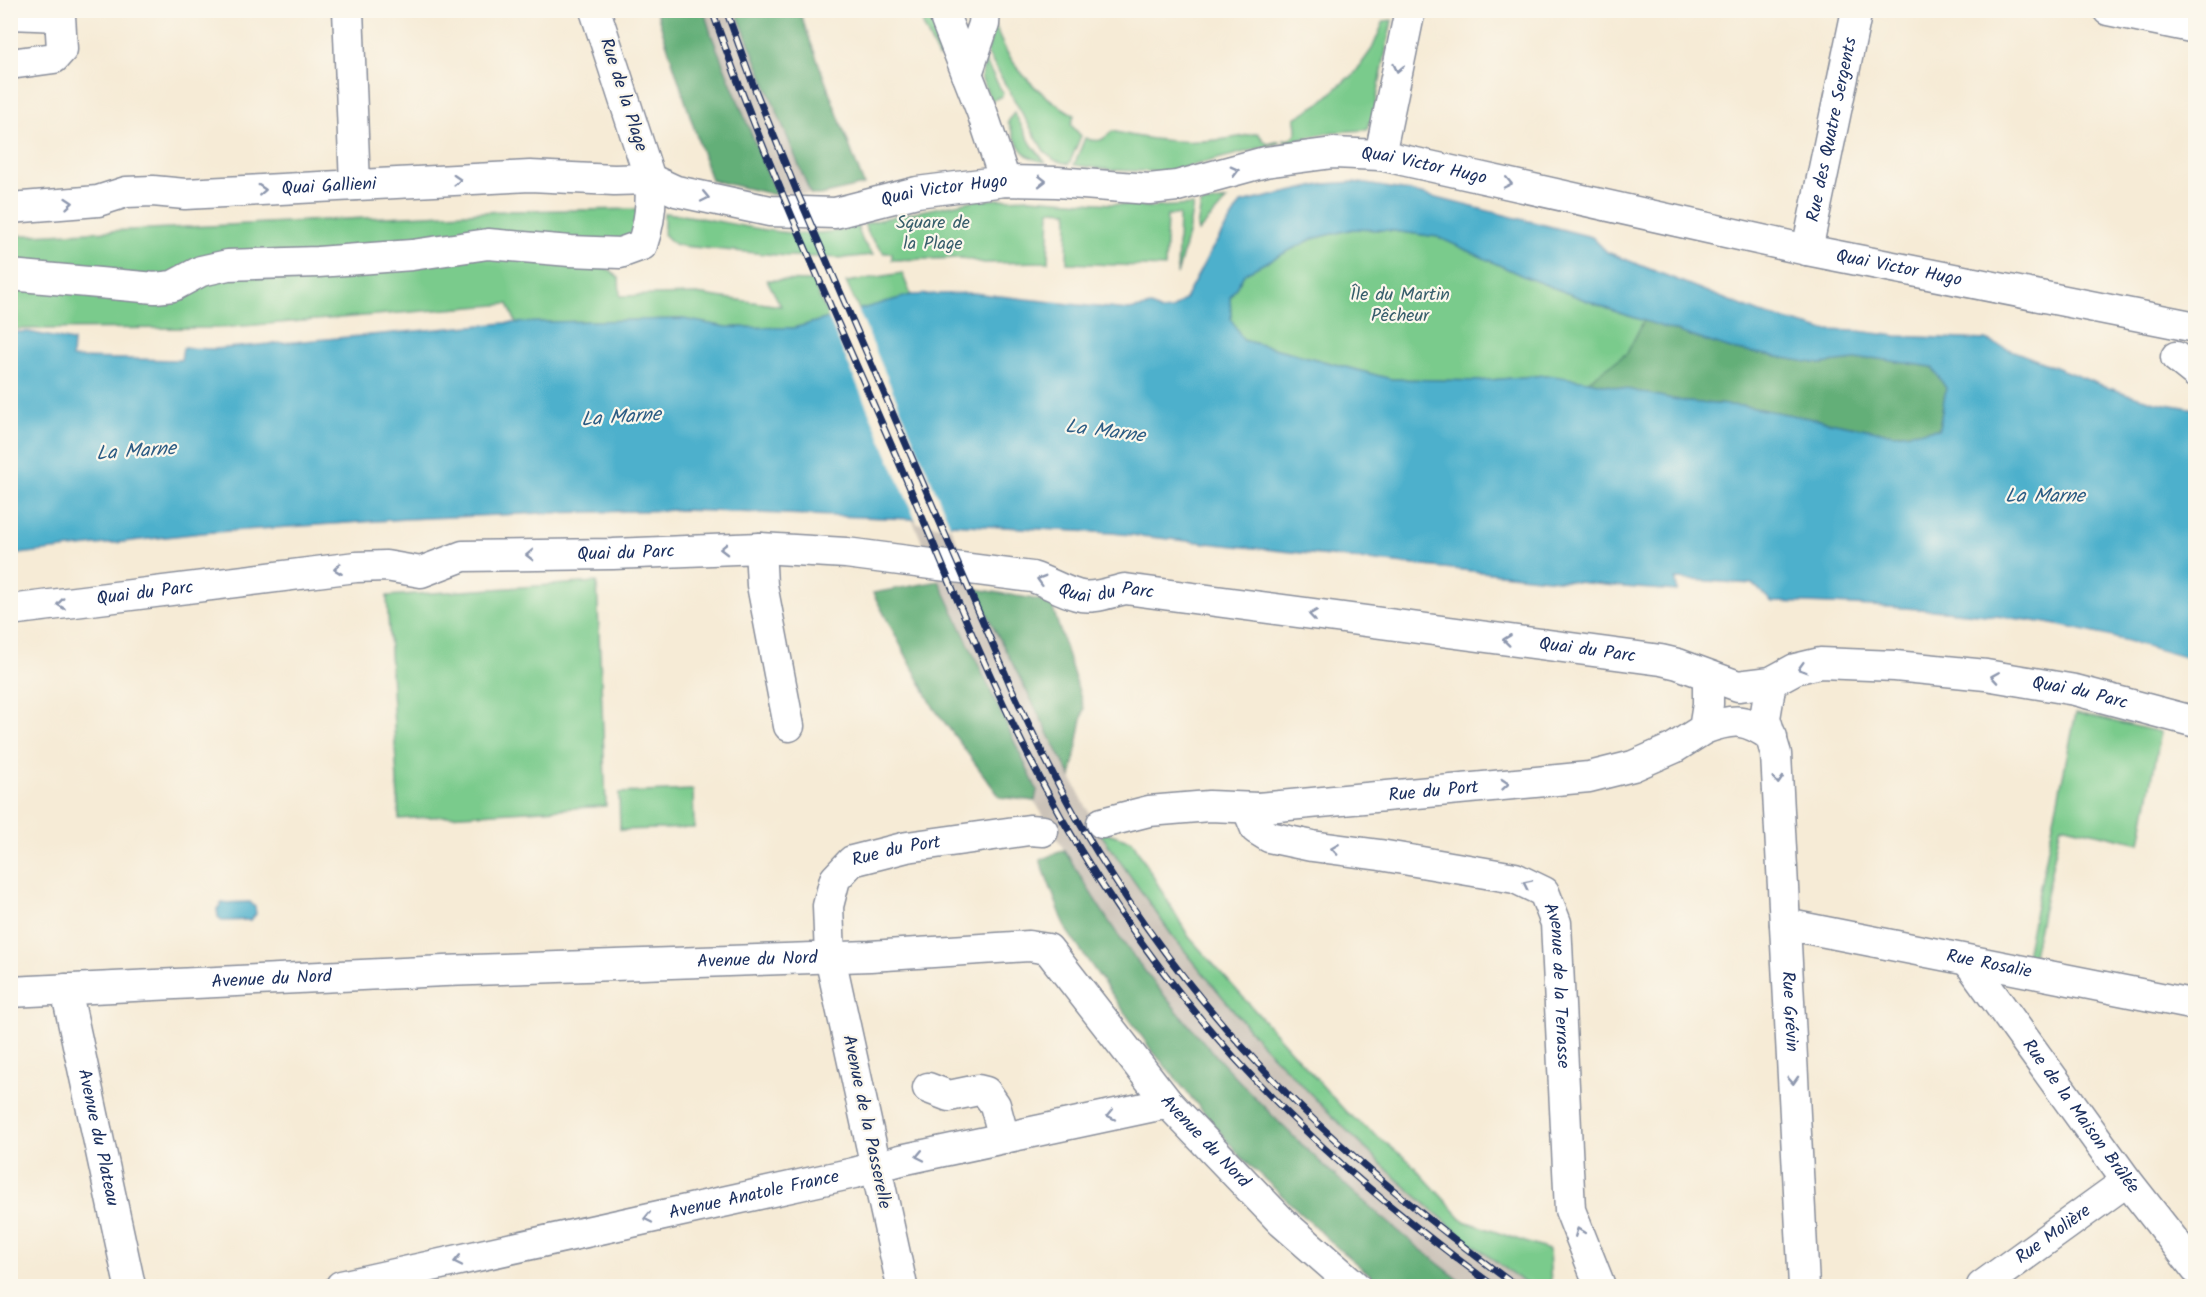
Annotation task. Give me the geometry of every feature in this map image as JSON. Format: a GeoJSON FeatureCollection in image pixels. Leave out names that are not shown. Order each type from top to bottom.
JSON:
{"type":"FeatureCollection","features":[{"type":"Feature","properties":{"kind":"street"},"geometry":{"type":"LineString","coordinates":[[348,10],[355,185]]}},
{"type":"Feature","properties":{"kind":"street","name":"Rue de la Plage"},"geometry":{"type":"LineString","coordinates":[[10,275],[154,288],[173,286],[201,271],[228,265],[400,256],[488,244],[620,253],[642,245],[650,224],[650,179],[596,10]]}},
{"type":"Feature","properties":{"kind":"street"},"geometry":{"type":"LineString","coordinates":[[946,10],[946,20],[982,112],[1005,181]]}},
{"type":"Feature","properties":{"kind":"street"},"geometry":{"type":"LineString","coordinates":[[967,74],[984,24],[985,10]]}},
{"type":"Feature","properties":{"kind":"street"},"geometry":{"type":"LineString","coordinates":[[1380,155],[1410,10]]}},
{"type":"Feature","properties":{"kind":"street","name":"Rue des Quatre Sergents"},"geometry":{"type":"LineString","coordinates":[[1807,250],[1857,10]]}},
{"type":"Feature","properties":{"kind":"street"},"geometry":{"type":"LineString","coordinates":[[2108,10],[2196,28]]}},
{"type":"Feature","properties":{"kind":"street"},"geometry":{"type":"LineString","coordinates":[[10,14],[60,16],[62,49],[54,58],[10,64]]}},
{"type":"Feature","properties":{"kind":"street","name":"Quai Victor Hugo"},"geometry":{"type":"LineString","coordinates":[[650,179],[675,191],[770,211],[835,213],[917,192],[1005,181],[1057,182],[1149,189],[1177,186],[1265,162],[1333,153],[1380,155],[1807,250],[2196,327]]}},
{"type":"Feature","properties":{"kind":"street","name":"Quai Gallieni"},"geometry":{"type":"LineString","coordinates":[[10,208],[98,201],[126,192],[153,191],[185,194],[530,176],[614,180],[650,179]]}},
{"type":"Feature","properties":{"kind":"street"},"geometry":{"type":"LineString","coordinates":[[760,548],[762,585],[789,726]]}},
{"type":"Feature","properties":{"kind":"street","name":"Quai du Parc"},"geometry":{"type":"LineString","coordinates":[[10,610],[356,567],[386,566],[421,572],[463,556],[613,554],[760,548],[846,553],[1032,577],[1050,582],[1078,596],[1095,596],[1125,589],[1661,660],[1738,686],[1771,682],[1795,669],[1820,663],[1895,666],[1986,675],[2075,690],[2196,723]]}},
{"type":"Feature","properties":{"kind":"street"},"geometry":{"type":"LineString","coordinates":[[1708,676],[1708,704],[1704,729],[1725,721],[1740,720],[1758,727],[1772,737]]}},
{"type":"Feature","properties":{"kind":"street","name":"Rue Grévin"},"geometry":{"type":"LineString","coordinates":[[1771,682],[1765,718],[1776,754],[1804,1287]]}},
{"type":"Feature","properties":{"kind":"street","name":"Rue du Port"},"geometry":{"type":"LineString","coordinates":[[1102,823],[1149,811],[1209,806],[1258,808],[1589,777],[1633,766],[1674,748],[1704,729]]}},
{"type":"Feature","properties":{"kind":"street","name":"Avenue de la Terrasse"},"geometry":{"type":"LineString","coordinates":[[1258,808],[1251,817],[1256,829],[1269,837],[1312,846],[1515,878],[1544,892],[1556,923],[1570,1209],[1600,1287]]}},
{"type":"Feature","properties":{"kind":"street","name":"Rue du Port"},"geometry":{"type":"LineString","coordinates":[[830,957],[828,906],[835,879],[852,861],[907,847],[1029,830],[1043,831]]}},
{"type":"Feature","properties":{"kind":"street","name":"Rue Rosalie"},"geometry":{"type":"LineString","coordinates":[[1785,924],[2196,1005]]}},
{"type":"Feature","properties":{"kind":"street","name":"Avenue du Nord"},"geometry":{"type":"LineString","coordinates":[[10,992],[444,971],[830,957],[1029,945],[1048,949],[1168,1103],[1282,1222],[1355,1287]]}},
{"type":"Feature","properties":{"kind":"street","name":"Avenue de la Passerelle"},"geometry":{"type":"LineString","coordinates":[[830,957],[902,1287]]}},
{"type":"Feature","properties":{"kind":"street","name":"Rue de la Maison Brûlée"},"geometry":{"type":"LineString","coordinates":[[1968,961],[2127,1181],[2196,1269]]}},
{"type":"Feature","properties":{"kind":"street","name":"Avenue du Plateau"},"geometry":{"type":"LineString","coordinates":[[66,989],[130,1287]]}},
{"type":"Feature","properties":{"kind":"street"},"geometry":{"type":"LineString","coordinates":[[928,1088],[949,1096],[978,1090],[986,1092],[995,1105],[1004,1138]]}},
{"type":"Feature","properties":{"kind":"street","name":"Avenue Anatole France"},"geometry":{"type":"LineString","coordinates":[[340,1287],[1168,1103]]}},
{"type":"Feature","properties":{"kind":"street","name":"Rue Molière"},"geometry":{"type":"LineString","coordinates":[[1982,1287],[2127,1181]]}},
{"type":"Feature","properties":{"kind":"shaded area"},"geometry":{"type":"Polygon","coordinates":[[[656,11],[799,11],[864,185],[820,195],[761,192],[711,180],[656,11]]]}},
{"type":"Feature","properties":{"kind":"shaded area"},"geometry":{"type":"Polygon","coordinates":[[[912,519],[949,524],[991,621],[1098,830],[1171,934],[1257,1039],[1335,1119],[1397,1179],[1467,1240],[1528,1286],[1384,1286],[1341,1251],[1240,1156],[1150,1048],[1067,931],[1040,860],[1064,850],[1035,802],[1000,797],[934,708],[873,593],[939,581],[912,519]]]}},
{"type":"Feature","properties":{"kind":"green space"},"geometry":{"type":"Polygon","coordinates":[[[656,11],[704,11],[711,34],[776,195],[711,180],[656,11]]]}},
{"type":"Feature","properties":{"kind":"green space"},"geometry":{"type":"Polygon","coordinates":[[[736,11],[799,11],[864,185],[811,195],[736,11]]]}},
{"type":"Feature","properties":{"kind":"green space"},"geometry":{"type":"Polygon","coordinates":[[[925,11],[934,11],[944,58],[938,57],[923,25],[925,11]]]}},
{"type":"Feature","properties":{"kind":"green space"},"geometry":{"type":"Polygon","coordinates":[[[1392,20],[1372,122],[1369,122],[1367,130],[1332,132],[1285,143],[1284,139],[1292,138],[1296,133],[1295,118],[1320,103],[1352,77],[1372,49],[1384,21],[1392,20]]]}},
{"type":"Feature","properties":{"kind":"green space"},"geometry":{"type":"Polygon","coordinates":[[[995,25],[1007,53],[1025,77],[1047,97],[1074,115],[1071,125],[1081,136],[1069,164],[1054,160],[1044,151],[987,53],[995,25]]]}},
{"type":"Feature","properties":{"kind":"green space"},"geometry":{"type":"Polygon","coordinates":[[[985,61],[1003,93],[1002,96],[991,101],[981,77],[985,61]]]}},
{"type":"Feature","properties":{"kind":"green space"},"geometry":{"type":"Polygon","coordinates":[[[1014,112],[1032,145],[1045,162],[1030,157],[1020,148],[1008,122],[1014,112]]]}},
{"type":"Feature","properties":{"kind":"green space"},"geometry":{"type":"Polygon","coordinates":[[[1112,131],[1167,141],[1221,140],[1258,133],[1268,144],[1280,141],[1280,143],[1167,172],[1111,170],[1074,165],[1085,138],[1100,140],[1112,131]]]}},
{"type":"Feature","properties":{"kind":"green space","name":"Square de la Plage"},"geometry":{"type":"Polygon","coordinates":[[[1030,198],[1153,207],[1193,205],[1177,275],[1179,215],[1167,215],[1165,267],[1067,263],[1068,211],[1050,210],[1048,262],[984,263],[962,258],[892,260],[892,253],[884,253],[870,237],[864,224],[976,200],[1030,198]]]}},
{"type":"Feature","properties":{"kind":"green space"},"geometry":{"type":"Polygon","coordinates":[[[1227,200],[1198,232],[1201,204],[1227,200]]]}},
{"type":"Feature","properties":{"kind":"green space"},"geometry":{"type":"Polygon","coordinates":[[[643,209],[633,238],[583,258],[611,271],[619,278],[620,296],[696,294],[781,306],[767,280],[812,281],[829,318],[794,328],[726,327],[683,319],[516,323],[508,304],[219,328],[11,329],[11,236],[505,211],[643,209]]]}},
{"type":"Feature","properties":{"kind":"green space"},"geometry":{"type":"Polygon","coordinates":[[[664,213],[761,229],[809,234],[833,232],[857,226],[863,242],[873,255],[844,258],[786,256],[682,246],[674,244],[664,234],[664,213]]]}},
{"type":"Feature","properties":{"kind":"green space","name":"Île du Martin Pêcheur"},"geometry":{"type":"Polygon","coordinates":[[[1353,229],[1386,230],[1439,237],[1523,276],[1614,311],[1731,349],[1820,364],[1872,358],[1743,406],[1687,402],[1546,375],[1479,381],[1391,379],[1243,340],[1231,319],[1230,297],[1245,273],[1312,239],[1353,229]]]}},
{"type":"Feature","properties":{"kind":"green space"},"geometry":{"type":"Polygon","coordinates":[[[902,273],[911,295],[859,310],[846,282],[902,273]]]}},
{"type":"Feature","properties":{"kind":"green space"},"geometry":{"type":"Polygon","coordinates":[[[1644,320],[1731,349],[1820,364],[1872,358],[1933,367],[1946,388],[1939,429],[1893,434],[1743,406],[1687,402],[1588,381],[1627,353],[1644,320]]]}},
{"type":"Feature","properties":{"kind":"green space"},"geometry":{"type":"Polygon","coordinates":[[[939,581],[1037,790],[1035,801],[1000,797],[934,708],[873,593],[939,581]]]}},
{"type":"Feature","properties":{"kind":"green space"},"geometry":{"type":"Polygon","coordinates":[[[597,582],[606,806],[399,819],[387,596],[597,582]]]}},
{"type":"Feature","properties":{"kind":"green space"},"geometry":{"type":"Polygon","coordinates":[[[977,589],[1051,602],[1084,708],[1071,777],[991,622],[977,589]]]}},
{"type":"Feature","properties":{"kind":"green space"},"geometry":{"type":"Polygon","coordinates":[[[2076,713],[2161,732],[2140,843],[2061,825],[2032,960],[2025,959],[2076,713]]]}},
{"type":"Feature","properties":{"kind":"green space"},"geometry":{"type":"Polygon","coordinates":[[[693,790],[694,828],[620,830],[619,793],[693,790]]]}},
{"type":"Feature","properties":{"kind":"green space"},"geometry":{"type":"Polygon","coordinates":[[[1098,830],[1132,841],[1189,937],[1346,1112],[1409,1161],[1464,1221],[1549,1250],[1551,1286],[1529,1286],[1467,1240],[1399,1181],[1335,1119],[1257,1039],[1171,934],[1098,830]]]}},
{"type":"Feature","properties":{"kind":"green space"},"geometry":{"type":"Polygon","coordinates":[[[1064,850],[1124,944],[1170,1003],[1248,1091],[1332,1173],[1421,1250],[1467,1286],[1384,1286],[1341,1251],[1240,1156],[1150,1048],[1067,931],[1040,860],[1064,850]]]}},
{"type":"Feature","properties":{"kind":"water","name":"La Marne"},"geometry":{"type":"Polygon","coordinates":[[[1354,182],[1409,191],[1592,237],[1607,252],[1760,313],[1822,330],[1985,340],[2109,388],[2155,402],[2195,409],[2195,660],[2101,634],[2028,620],[1917,609],[1772,602],[1753,584],[1676,579],[1677,591],[1624,587],[1112,533],[949,524],[912,519],[682,510],[544,513],[406,519],[201,533],[11,555],[10,332],[29,332],[73,341],[72,358],[181,360],[183,348],[215,349],[505,323],[683,319],[726,327],[794,328],[911,295],[973,293],[1129,310],[1151,306],[1161,311],[1171,310],[1185,299],[1209,254],[1241,203],[1325,184],[1354,182]],[[1353,229],[1312,239],[1245,273],[1230,297],[1231,319],[1243,340],[1391,379],[1479,381],[1546,375],[1588,381],[1687,402],[1743,406],[1893,434],[1939,429],[1946,388],[1932,367],[1872,358],[1820,364],[1731,349],[1614,311],[1523,276],[1438,237],[1386,230],[1353,229]]]}},
{"type":"Feature","properties":{"kind":"water"},"geometry":{"type":"Polygon","coordinates":[[[250,902],[255,907],[256,914],[251,920],[223,921],[218,917],[217,909],[222,903],[250,902]]]}},
{"type":"Feature","properties":{"kind":"pier"},"geometry":{"type":"Polygon","coordinates":[[[857,307],[951,527],[917,523],[827,315],[857,307]]]}},
{"type":"Feature","properties":{"kind":"railway"},"geometry":{"type":"LineString","coordinates":[[712,10],[774,174],[982,658],[1069,832],[1128,923],[1160,967],[1229,1052],[1266,1092],[1373,1192],[1494,1286]]}},
{"type":"Feature","properties":{"kind":"railway"},"geometry":{"type":"LineString","coordinates":[[726,10],[754,87],[797,192],[1012,689],[1063,793],[1106,867],[1132,907],[1188,983],[1282,1089],[1389,1186],[1516,1286]]}}]}
